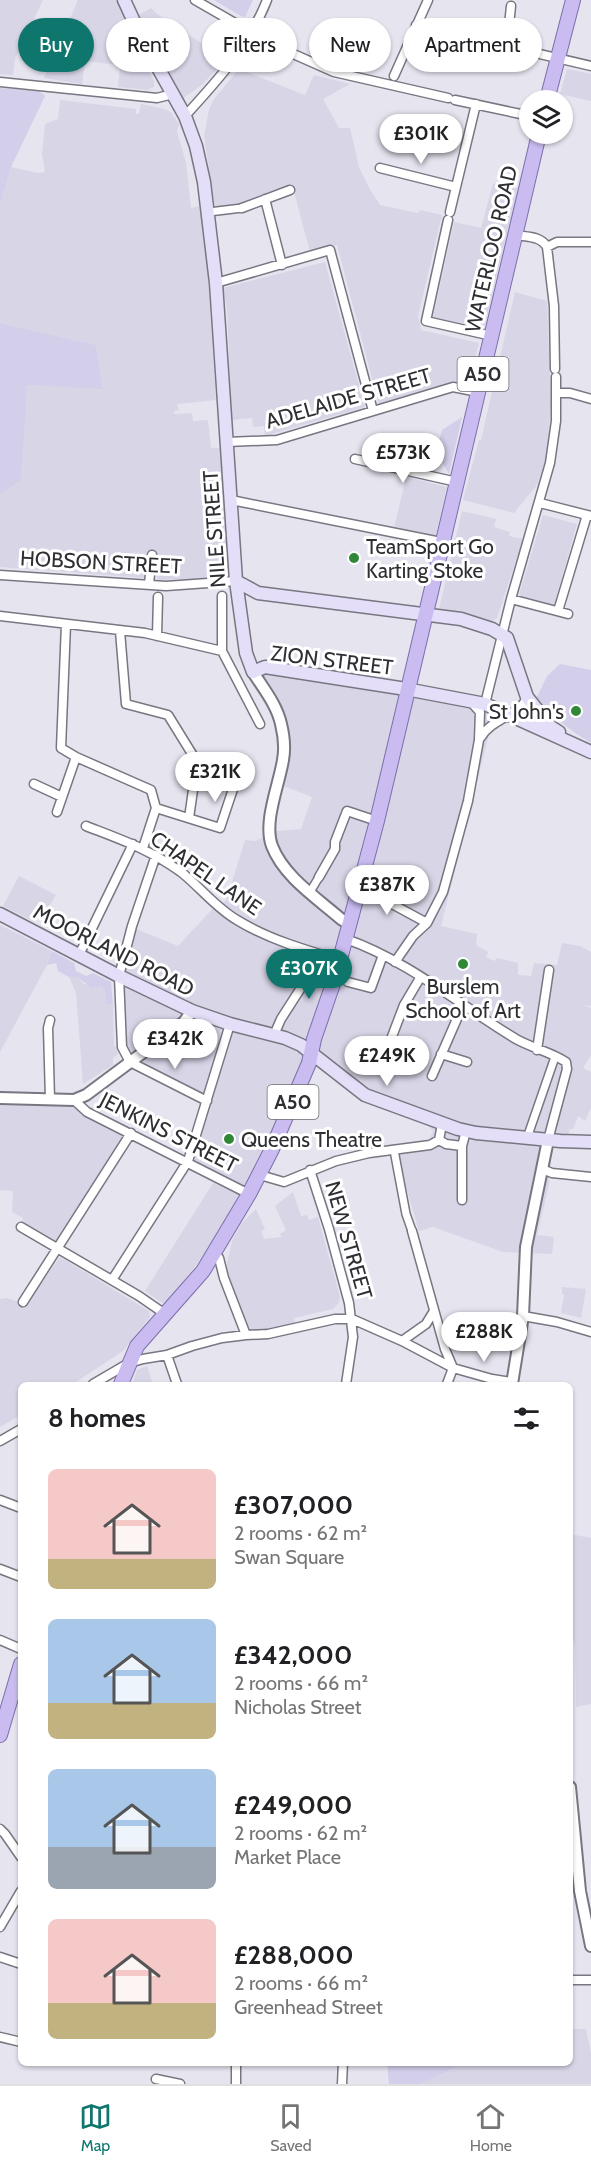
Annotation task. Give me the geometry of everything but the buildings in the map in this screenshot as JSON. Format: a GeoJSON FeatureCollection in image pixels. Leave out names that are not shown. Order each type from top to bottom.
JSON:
{"type":"FeatureCollection","features":[{"type":"Feature","properties":{"kind":"main road","name":"NILE STREET"},"geometry":{"type":"LineString","coordinates":[[123,0],[185,116],[196,146],[208,212],[216,283],[236,581],[246,653],[253,672]]}},
{"type":"Feature","properties":{"kind":"main road"},"geometry":{"type":"LineString","coordinates":[[550,90],[573,0]]}},
{"type":"Feature","properties":{"kind":"main road","name":"WATERLOO ROAD"},"geometry":{"type":"LineString","coordinates":[[406,689],[537,144]]}},
{"type":"Feature","properties":{"kind":"main road"},"geometry":{"type":"LineString","coordinates":[[236,581],[258,594]]}},
{"type":"Feature","properties":{"kind":"main road"},"geometry":{"type":"LineString","coordinates":[[239,603],[249,596],[258,594],[425,614],[460,619],[503,635],[510,644],[527,697],[551,727],[591,752]]}},
{"type":"Feature","properties":{"kind":"main road","name":"ZION STREET"},"geometry":{"type":"LineString","coordinates":[[253,672],[265,667],[485,704],[578,745]]}},
{"type":"Feature","properties":{"kind":"main road","name":"A50"},"geometry":{"type":"LineString","coordinates":[[122,1382],[136,1346],[203,1271],[249,1194],[260,1175],[304,1076],[312,1054],[314,1039],[342,980],[340,960],[376,821],[406,689]]}},
{"type":"Feature","properties":{"kind":"main road","name":"MOORLAND ROAD"},"geometry":{"type":"LineString","coordinates":[[0,914],[192,1011],[301,1045],[360,1092],[442,1124],[466,1131],[591,1142]]}},
{"type":"Feature","properties":{"kind":"main road"},"geometry":{"type":"LineString","coordinates":[[0,1735],[18,1674]]}},
{"type":"Feature","properties":{"kind":"street"},"geometry":{"type":"LineString","coordinates":[[195,0],[226,18]]}},
{"type":"Feature","properties":{"kind":"street"},"geometry":{"type":"LineString","coordinates":[[259,18],[267,0]]}},
{"type":"Feature","properties":{"kind":"street"},"geometry":{"type":"LineString","coordinates":[[419,18],[428,0]]}},
{"type":"Feature","properties":{"kind":"street"},"geometry":{"type":"LineString","coordinates":[[510,18],[511,6]]}},
{"type":"Feature","properties":{"kind":"street"},"geometry":{"type":"LineString","coordinates":[[542,54],[591,66]]}},
{"type":"Feature","properties":{"kind":"street"},"geometry":{"type":"LineString","coordinates":[[392,80],[403,55]]}},
{"type":"Feature","properties":{"kind":"street"},"geometry":{"type":"LineString","coordinates":[[297,56],[334,72],[392,80],[452,99],[519,114]]}},
{"type":"Feature","properties":{"kind":"street"},"geometry":{"type":"LineString","coordinates":[[185,116],[225,72]]}},
{"type":"Feature","properties":{"kind":"street"},"geometry":{"type":"LineString","coordinates":[[0,82],[157,98],[173,94]]}},
{"type":"Feature","properties":{"kind":"street"},"geometry":{"type":"LineString","coordinates":[[476,105],[426,321],[492,336]]}},
{"type":"Feature","properties":{"kind":"street"},"geometry":{"type":"LineString","coordinates":[[380,168],[456,187]]}},
{"type":"Feature","properties":{"kind":"street"},"geometry":{"type":"LineString","coordinates":[[208,212],[242,208],[290,190]]}},
{"type":"Feature","properties":{"kind":"street"},"geometry":{"type":"LineString","coordinates":[[265,199],[282,264]]}},
{"type":"Feature","properties":{"kind":"street"},"geometry":{"type":"LineString","coordinates":[[485,704],[511,599],[540,504],[554,446],[556,373],[554,306],[547,247],[538,238],[516,235]]}},
{"type":"Feature","properties":{"kind":"street"},"geometry":{"type":"LineString","coordinates":[[547,247],[557,243],[591,242]]}},
{"type":"Feature","properties":{"kind":"street"},"geometry":{"type":"LineString","coordinates":[[216,283],[330,250],[373,411]]}},
{"type":"Feature","properties":{"kind":"street","name":"ADELAIDE STREET"},"geometry":{"type":"LineString","coordinates":[[227,442],[277,440],[453,387],[478,392]]}},
{"type":"Feature","properties":{"kind":"street"},"geometry":{"type":"LineString","coordinates":[[556,393],[570,393],[591,399]]}},
{"type":"Feature","properties":{"kind":"street"},"geometry":{"type":"LineString","coordinates":[[355,459],[457,482]]}},
{"type":"Feature","properties":{"kind":"street"},"geometry":{"type":"LineString","coordinates":[[231,500],[441,542]]}},
{"type":"Feature","properties":{"kind":"street"},"geometry":{"type":"LineString","coordinates":[[540,504],[589,516],[558,611]]}},
{"type":"Feature","properties":{"kind":"street"},"geometry":{"type":"LineString","coordinates":[[149,584],[152,555]]}},
{"type":"Feature","properties":{"kind":"street","name":"HOBSON STREET"},"geometry":{"type":"LineString","coordinates":[[0,575],[186,585],[236,581]]}},
{"type":"Feature","properties":{"kind":"street"},"geometry":{"type":"LineString","coordinates":[[222,596],[222,651],[260,723]]}},
{"type":"Feature","properties":{"kind":"street"},"geometry":{"type":"LineString","coordinates":[[157,636],[158,597]]}},
{"type":"Feature","properties":{"kind":"street"},"geometry":{"type":"LineString","coordinates":[[511,599],[568,614]]}},
{"type":"Feature","properties":{"kind":"street"},"geometry":{"type":"LineString","coordinates":[[0,616],[157,636],[222,651]]}},
{"type":"Feature","properties":{"kind":"street"},"geometry":{"type":"LineString","coordinates":[[66,624],[61,748],[76,757],[151,790],[156,808],[143,848]]}},
{"type":"Feature","properties":{"kind":"street"},"geometry":{"type":"LineString","coordinates":[[120,631],[126,704],[168,715],[197,762],[189,818]]}},
{"type":"Feature","properties":{"kind":"street","name":"NILE STREET"},"geometry":{"type":"LineString","coordinates":[[253,672],[281,722],[284,750],[270,824],[271,844],[290,874],[349,924]]}},
{"type":"Feature","properties":{"kind":"street"},"geometry":{"type":"LineString","coordinates":[[479,740],[490,725],[522,707],[527,697]]}},
{"type":"Feature","properties":{"kind":"street"},"geometry":{"type":"LineString","coordinates":[[395,962],[413,936],[427,923],[443,892],[468,801],[479,740],[480,712],[472,703]]}},
{"type":"Feature","properties":{"kind":"street"},"geometry":{"type":"LineString","coordinates":[[57,812],[76,757]]}},
{"type":"Feature","properties":{"kind":"street"},"geometry":{"type":"LineString","coordinates":[[33,784],[62,797]]}},
{"type":"Feature","properties":{"kind":"street"},"geometry":{"type":"LineString","coordinates":[[156,808],[220,828],[234,786]]}},
{"type":"Feature","properties":{"kind":"street"},"geometry":{"type":"LineString","coordinates":[[310,892],[335,849],[335,842],[347,811],[376,821]]}},
{"type":"Feature","properties":{"kind":"street","name":"CHAPEL LANE"},"geometry":{"type":"LineString","coordinates":[[86,826],[156,855],[182,873],[234,919],[262,934],[340,960]]}},
{"type":"Feature","properties":{"kind":"street"},"geometry":{"type":"LineString","coordinates":[[79,955],[133,844]]}},
{"type":"Feature","properties":{"kind":"street"},"geometry":{"type":"LineString","coordinates":[[156,855],[137,909],[119,976],[123,1051],[130,1062],[207,1101]]}},
{"type":"Feature","properties":{"kind":"street"},"geometry":{"type":"LineString","coordinates":[[359,886],[427,923]]}},
{"type":"Feature","properties":{"kind":"street"},"geometry":{"type":"LineString","coordinates":[[346,939],[395,962],[517,1040],[566,1062],[526,1247],[523,1316],[512,1382]]}},
{"type":"Feature","properties":{"kind":"street"},"geometry":{"type":"LineString","coordinates":[[274,1035],[281,1019],[322,955]]}},
{"type":"Feature","properties":{"kind":"street"},"geometry":{"type":"LineString","coordinates":[[342,980],[371,988],[383,955]]}},
{"type":"Feature","properties":{"kind":"street"},"geometry":{"type":"LineString","coordinates":[[537,1050],[546,973]]}},
{"type":"Feature","properties":{"kind":"street"},"geometry":{"type":"LineString","coordinates":[[388,1047],[404,1005],[420,978]]}},
{"type":"Feature","properties":{"kind":"street"},"geometry":{"type":"LineString","coordinates":[[432,1076],[463,1005]]}},
{"type":"Feature","properties":{"kind":"street"},"geometry":{"type":"LineString","coordinates":[[0,1098],[75,1100],[96,1089],[184,1022],[192,1011]]}},
{"type":"Feature","properties":{"kind":"street"},"geometry":{"type":"LineString","coordinates":[[50,1020],[48,1028],[50,1099]]}},
{"type":"Feature","properties":{"kind":"street"},"geometry":{"type":"LineString","coordinates":[[112,1280],[188,1161],[230,1024]]}},
{"type":"Feature","properties":{"kind":"street"},"geometry":{"type":"LineString","coordinates":[[441,1054],[468,1062]]}},
{"type":"Feature","properties":{"kind":"street"},"geometry":{"type":"LineString","coordinates":[[527,1138],[555,1057]]}},
{"type":"Feature","properties":{"kind":"street","name":"JENKINS STREET"},"geometry":{"type":"LineString","coordinates":[[75,1100],[87,1112],[188,1161],[249,1194]]}},
{"type":"Feature","properties":{"kind":"street"},"geometry":{"type":"LineString","coordinates":[[439,1140],[442,1124]]}},
{"type":"Feature","properties":{"kind":"street"},"geometry":{"type":"LineString","coordinates":[[462,1200],[462,1146],[466,1131]]}},
{"type":"Feature","properties":{"kind":"street"},"geometry":{"type":"LineString","coordinates":[[22,1302],[131,1133]]}},
{"type":"Feature","properties":{"kind":"street"},"geometry":{"type":"LineString","coordinates":[[439,1140],[446,1144],[462,1146]]}},
{"type":"Feature","properties":{"kind":"street"},"geometry":{"type":"LineString","coordinates":[[260,1175],[284,1182],[310,1170],[369,1153],[430,1145],[439,1140]]}},
{"type":"Feature","properties":{"kind":"street"},"geometry":{"type":"LineString","coordinates":[[394,1150],[406,1214],[412,1231],[412,1242],[453,1368],[448,1382]]}},
{"type":"Feature","properties":{"kind":"street"},"geometry":{"type":"LineString","coordinates":[[542,1169],[552,1173],[591,1177]]}},
{"type":"Feature","properties":{"kind":"street","name":"NEW STREET"},"geometry":{"type":"LineString","coordinates":[[310,1170],[329,1229],[352,1319],[353,1337],[346,1382]]}},
{"type":"Feature","properties":{"kind":"street"},"geometry":{"type":"LineString","coordinates":[[21,1227],[165,1314]]}},
{"type":"Feature","properties":{"kind":"street"},"geometry":{"type":"LineString","coordinates":[[214,1252],[219,1258],[224,1278],[246,1335]]}},
{"type":"Feature","properties":{"kind":"street"},"geometry":{"type":"LineString","coordinates":[[402,1341],[426,1324],[434,1311]]}},
{"type":"Feature","properties":{"kind":"street"},"geometry":{"type":"LineString","coordinates":[[523,1316],[557,1322],[591,1332]]}},
{"type":"Feature","properties":{"kind":"street"},"geometry":{"type":"LineString","coordinates":[[96,1382],[129,1363],[167,1355],[192,1346],[246,1335],[268,1334],[335,1319],[352,1319],[402,1341],[453,1368],[507,1382]]}},
{"type":"Feature","properties":{"kind":"street"},"geometry":{"type":"LineString","coordinates":[[167,1355],[177,1382]]}},
{"type":"Feature","properties":{"kind":"street"},"geometry":{"type":"LineString","coordinates":[[0,1442],[18,1431]]}},
{"type":"Feature","properties":{"kind":"street"},"geometry":{"type":"LineString","coordinates":[[0,1500],[18,1508]]}},
{"type":"Feature","properties":{"kind":"street"},"geometry":{"type":"LineString","coordinates":[[0,1569],[18,1576]]}},
{"type":"Feature","properties":{"kind":"street"},"geometry":{"type":"LineString","coordinates":[[0,1640],[18,1648]]}},
{"type":"Feature","properties":{"kind":"street"},"geometry":{"type":"LineString","coordinates":[[573,1818],[580,1891],[591,1946]]}},
{"type":"Feature","properties":{"kind":"street"},"geometry":{"type":"LineString","coordinates":[[0,1829],[18,1853]]}},
{"type":"Feature","properties":{"kind":"street"},"geometry":{"type":"LineString","coordinates":[[0,1927],[18,1896]]}},
{"type":"Feature","properties":{"kind":"street"},"geometry":{"type":"LineString","coordinates":[[0,1957],[18,1963]]}},
{"type":"Feature","properties":{"kind":"street"},"geometry":{"type":"LineString","coordinates":[[573,1980],[591,1980]]}},
{"type":"Feature","properties":{"kind":"street"},"geometry":{"type":"LineString","coordinates":[[0,2037],[18,2041]]}},
{"type":"Feature","properties":{"kind":"street"},"geometry":{"type":"LineString","coordinates":[[236,2066],[236,2084]]}},
{"type":"Feature","properties":{"kind":"street"},"geometry":{"type":"LineString","coordinates":[[342,2084],[343,2066]]}},
{"type":"Feature","properties":{"kind":"street"},"geometry":{"type":"LineString","coordinates":[[156,2079],[180,2084]]}},
{"type":"Feature","properties":{"kind":"shaded area"},"geometry":{"type":"Polygon","coordinates":[[[0,0],[43,0],[34,18],[18,18],[18,53],[13,75],[0,74],[0,0]]]}},
{"type":"Feature","properties":{"kind":"shaded area"},"geometry":{"type":"Polygon","coordinates":[[[78,0],[116,0],[124,18],[106,18],[106,63],[94,62],[94,18],[70,18],[78,0]]]}},
{"type":"Feature","properties":{"kind":"shaded area"},"geometry":{"type":"Polygon","coordinates":[[[214,0],[253,0],[245,17],[214,0]]]}},
{"type":"Feature","properties":{"kind":"shaded area"},"geometry":{"type":"Polygon","coordinates":[[[151,8],[163,18],[138,18],[137,16],[151,8]]]}},
{"type":"Feature","properties":{"kind":"shaded area"},"geometry":{"type":"Polygon","coordinates":[[[190,36],[202,43],[202,72],[214,72],[203,84],[182,99],[167,72],[190,72],[190,36]]]}},
{"type":"Feature","properties":{"kind":"shaded area"},"geometry":{"type":"Polygon","coordinates":[[[567,69],[591,74],[591,101],[573,97],[573,90],[561,90],[567,69]]]}},
{"type":"Feature","properties":{"kind":"shaded area"},"geometry":{"type":"Polygon","coordinates":[[[47,72],[84,72],[82,84],[44,78],[47,72]]]}},
{"type":"Feature","properties":{"kind":"shaded area"},"geometry":{"type":"Polygon","coordinates":[[[119,72],[150,72],[154,81],[154,87],[147,90],[118,87],[119,72]]]}},
{"type":"Feature","properties":{"kind":"shaded area"},"geometry":{"type":"Polygon","coordinates":[[[236,72],[247,72],[305,95],[314,75],[350,84],[323,99],[339,128],[350,128],[359,167],[380,205],[418,213],[420,210],[442,215],[418,316],[421,330],[479,343],[468,384],[451,382],[379,405],[337,245],[310,252],[292,184],[244,203],[215,207],[204,136],[209,109],[214,99],[236,72]]]}},
{"type":"Feature","properties":{"kind":"shaded area"},"geometry":{"type":"Polygon","coordinates":[[[0,88],[39,91],[45,96],[11,167],[0,206],[0,88]]]}},
{"type":"Feature","properties":{"kind":"shaded area"},"geometry":{"type":"Polygon","coordinates":[[[60,100],[136,109],[136,114],[139,114],[141,104],[171,112],[179,124],[177,131],[186,163],[191,208],[200,206],[207,262],[216,400],[177,404],[179,410],[174,411],[174,414],[192,413],[193,421],[208,420],[211,448],[220,448],[228,570],[221,578],[159,580],[155,575],[155,553],[146,553],[145,578],[0,567],[0,495],[21,480],[26,385],[103,388],[96,345],[0,323],[0,206],[11,167],[38,173],[45,172],[42,154],[45,124],[58,119],[60,100]]]}},
{"type":"Feature","properties":{"kind":"shaded area"},"geometry":{"type":"Polygon","coordinates":[[[493,183],[518,188],[485,325],[477,326],[433,318],[454,222],[481,228],[493,183]]]}},
{"type":"Feature","properties":{"kind":"shaded area"},"geometry":{"type":"Polygon","coordinates":[[[325,262],[365,407],[265,436],[264,426],[253,427],[252,418],[232,420],[227,310],[223,288],[325,262]]]}},
{"type":"Feature","properties":{"kind":"shaded area"},"geometry":{"type":"Polygon","coordinates":[[[515,292],[547,301],[551,405],[546,458],[537,485],[514,513],[463,500],[479,440],[481,440],[515,292]]]}},
{"type":"Feature","properties":{"kind":"shaded area"},"geometry":{"type":"Polygon","coordinates":[[[0,323],[96,345],[103,389],[27,385],[21,480],[0,495],[0,323]]]}},
{"type":"Feature","properties":{"kind":"shaded area"},"geometry":{"type":"Polygon","coordinates":[[[462,417],[449,474],[436,452],[442,430],[462,417]]]}},
{"type":"Feature","properties":{"kind":"shaded area"},"geometry":{"type":"Polygon","coordinates":[[[406,477],[447,487],[435,538],[394,528],[406,477]]]}},
{"type":"Feature","properties":{"kind":"shaded area"},"geometry":{"type":"Polygon","coordinates":[[[462,511],[496,519],[494,527],[510,532],[509,536],[523,539],[497,618],[491,622],[439,609],[462,511]]]}},
{"type":"Feature","properties":{"kind":"shaded area"},"geometry":{"type":"Polygon","coordinates":[[[543,515],[577,524],[554,605],[519,595],[543,515]]]}},
{"type":"Feature","properties":{"kind":"shaded area"},"geometry":{"type":"Polygon","coordinates":[[[560,664],[591,670],[591,743],[562,723],[537,697],[547,676],[560,664]]]}},
{"type":"Feature","properties":{"kind":"shaded area"},"geometry":{"type":"Polygon","coordinates":[[[259,673],[417,698],[494,714],[441,926],[477,934],[476,945],[488,952],[486,957],[495,961],[497,958],[518,963],[518,975],[531,976],[534,963],[557,965],[562,943],[580,946],[591,952],[591,1006],[582,1005],[591,1008],[591,1055],[583,1068],[591,1072],[591,1108],[585,1121],[578,1116],[573,1129],[570,1129],[567,1136],[559,1135],[552,1149],[549,1185],[537,1235],[554,1237],[552,1254],[503,1252],[433,1227],[419,1231],[394,1147],[429,1140],[433,1131],[423,1121],[309,1057],[248,1189],[189,1160],[205,1102],[136,1066],[125,1052],[120,984],[136,929],[178,946],[216,905],[226,901],[245,840],[255,841],[278,831],[301,829],[312,797],[281,785],[289,732],[259,673]]]}},
{"type":"Feature","properties":{"kind":"shaded area"},"geometry":{"type":"Polygon","coordinates":[[[19,876],[56,895],[46,911],[41,909],[34,922],[3,906],[19,876]]]}},
{"type":"Feature","properties":{"kind":"shaded area"},"geometry":{"type":"Polygon","coordinates":[[[0,925],[52,951],[47,965],[0,1052],[0,925]]]}},
{"type":"Feature","properties":{"kind":"shaded area"},"geometry":{"type":"Polygon","coordinates":[[[52,951],[74,963],[76,971],[86,976],[93,973],[111,982],[113,1005],[107,1004],[104,989],[100,986],[92,988],[77,977],[69,977],[58,971],[56,963],[47,965],[52,951]]]}},
{"type":"Feature","properties":{"kind":"shaded area"},"geometry":{"type":"Polygon","coordinates":[[[69,977],[77,977],[84,984],[100,986],[104,989],[107,1004],[113,1005],[114,1046],[118,1054],[113,1058],[113,1065],[83,1084],[76,993],[69,977]]]}},
{"type":"Feature","properties":{"kind":"shaded area"},"geometry":{"type":"Polygon","coordinates":[[[0,1098],[74,1100],[87,1112],[131,1133],[58,1248],[21,1227],[23,1218],[12,1212],[13,1191],[0,1190],[0,1098]]]}},
{"type":"Feature","properties":{"kind":"shaded area"},"geometry":{"type":"Polygon","coordinates":[[[213,1183],[240,1195],[204,1255],[165,1305],[145,1291],[213,1183]]]}},
{"type":"Feature","properties":{"kind":"shaded area"},"geometry":{"type":"Polygon","coordinates":[[[293,1192],[301,1216],[307,1215],[309,1220],[318,1217],[340,1297],[339,1302],[333,1309],[294,1318],[295,1324],[252,1331],[227,1276],[227,1263],[233,1238],[242,1223],[256,1209],[265,1229],[261,1231],[264,1239],[281,1237],[280,1234],[286,1230],[275,1206],[293,1192]]]}},
{"type":"Feature","properties":{"kind":"shaded area"},"geometry":{"type":"Polygon","coordinates":[[[60,1257],[149,1311],[150,1317],[123,1351],[76,1382],[18,1382],[18,1417],[0,1427],[0,1299],[6,1298],[27,1304],[60,1257]]]}},
{"type":"Feature","properties":{"kind":"shaded area"},"geometry":{"type":"Polygon","coordinates":[[[562,1287],[586,1289],[581,1318],[561,1313],[564,1295],[562,1287]]]}},
{"type":"Feature","properties":{"kind":"shaded area"},"geometry":{"type":"Polygon","coordinates":[[[147,1366],[152,1382],[133,1382],[137,1370],[147,1366]]]}},
{"type":"Feature","properties":{"kind":"shaded area"},"geometry":{"type":"Polygon","coordinates":[[[573,1535],[591,1538],[591,1704],[576,1707],[573,1535]]]}},
{"type":"Feature","properties":{"kind":"shaded area"},"geometry":{"type":"Polygon","coordinates":[[[573,2029],[586,2029],[591,2053],[591,2084],[420,2084],[459,2066],[573,2066],[573,2029]]]}},
{"type":"Feature","properties":{"kind":"shaded area"},"geometry":{"type":"Polygon","coordinates":[[[387,2066],[459,2066],[420,2084],[389,2084],[387,2066]]]}},
{"type":"Feature","properties":{"kind":"place","name":"TeamSport Go Karting Stoke"},"geometry":{"type":"Point","coordinates":[354,558]}},
{"type":"Feature","properties":{"kind":"place","name":"St John's"},"geometry":{"type":"Point","coordinates":[576,711]}},
{"type":"Feature","properties":{"kind":"place","name":"Burslem School of Art"},"geometry":{"type":"Point","coordinates":[463,964]}},
{"type":"Feature","properties":{"kind":"place","name":"Queens Theatre"},"geometry":{"type":"Point","coordinates":[229,1139]}}]}
